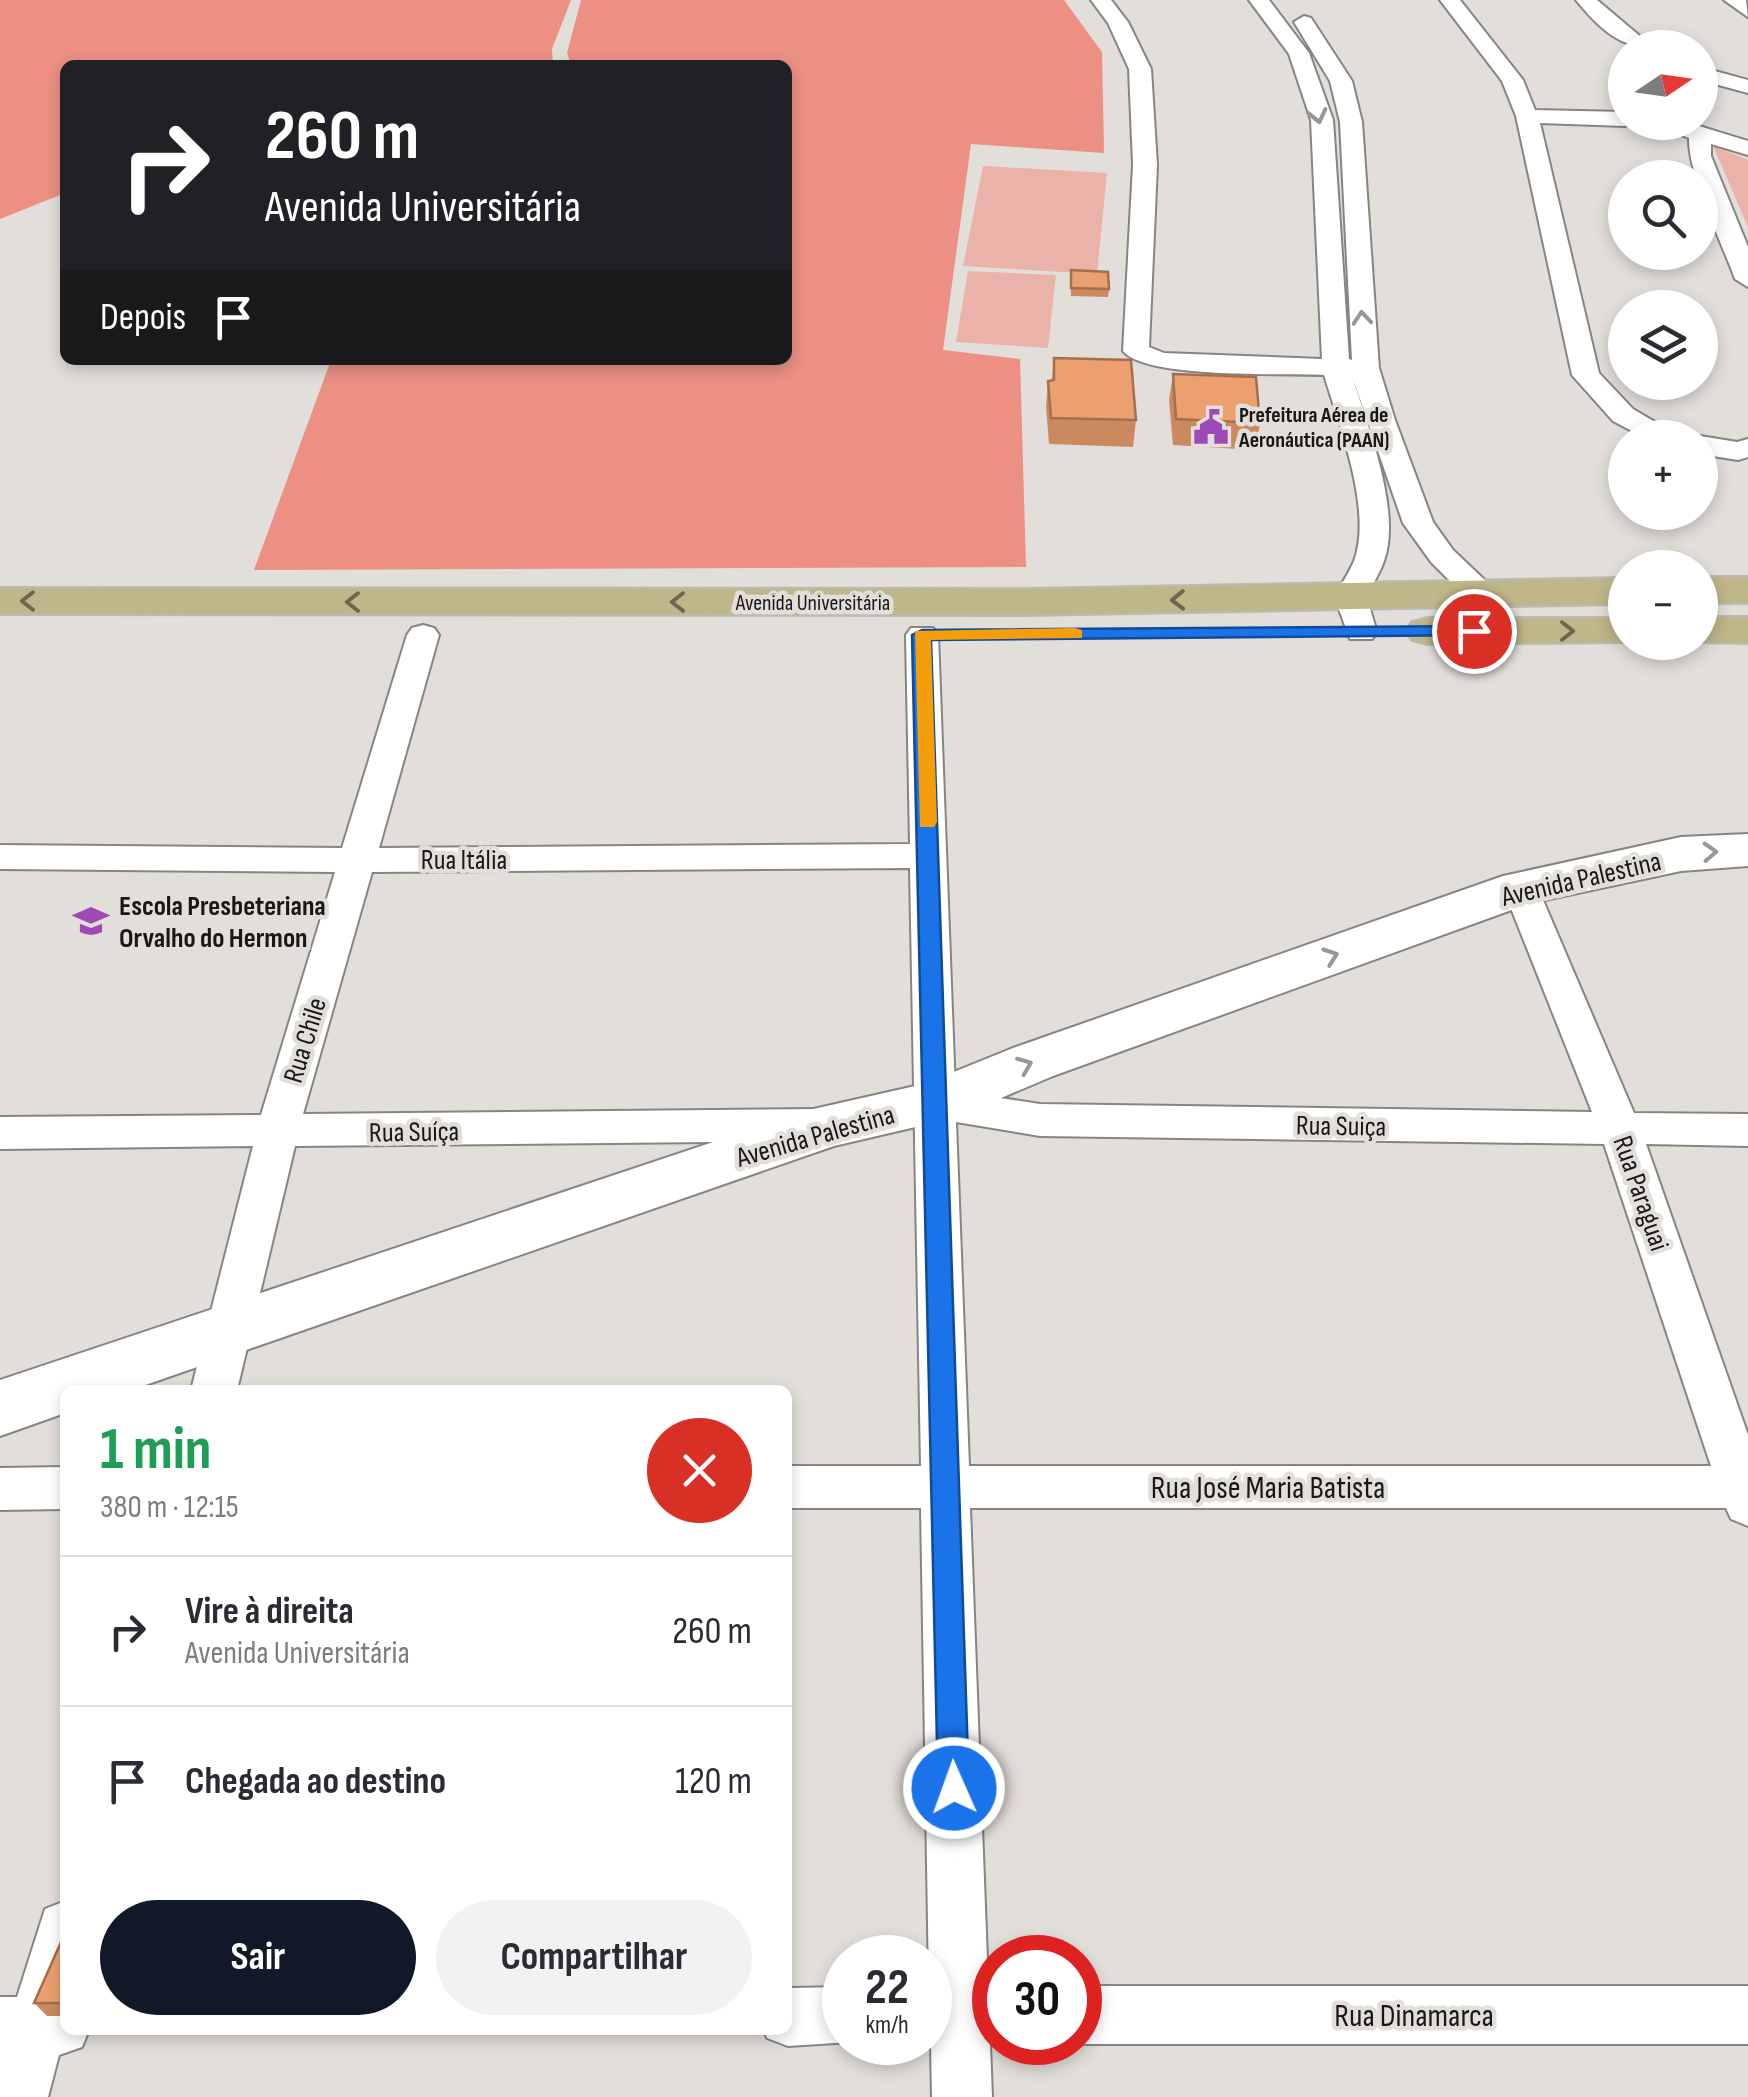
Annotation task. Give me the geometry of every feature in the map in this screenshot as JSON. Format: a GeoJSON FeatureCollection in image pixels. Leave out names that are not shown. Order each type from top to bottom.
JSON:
{"type":"FeatureCollection","features":[{"type":"Feature","properties":{"kind":"main road"},"geometry":{"type":"LineString","coordinates":[[1718,590],[1748,591],[1744,602],[1748,612]]}},
{"type":"Feature","properties":{"kind":"main road","name":"Avenida Universitária"},"geometry":{"type":"LineString","coordinates":[[1356,614],[1480,593],[1608,591]]}},
{"type":"Feature","properties":{"kind":"main road","name":"Avenida Universitária"},"geometry":{"type":"LineString","coordinates":[[0,602],[1026,602],[1252,616]]}},
{"type":"Feature","properties":{"kind":"main road","name":"Avenida Universitária"},"geometry":{"type":"LineString","coordinates":[[0,634],[922,635],[1252,616],[1356,614],[1608,629]]}},
{"type":"Feature","properties":{"kind":"main road"},"geometry":{"type":"LineString","coordinates":[[1718,630],[1748,630]]}},
{"type":"Feature","properties":{"kind":"street"},"geometry":{"type":"LineString","coordinates":[[1100,0],[1118,22],[1140,68],[1145,165],[1136,351],[1160,361],[1366,368]]}},
{"type":"Feature","properties":{"kind":"street"},"geometry":{"type":"LineString","coordinates":[[1258,0],[1341,81],[1351,122],[1352,197],[1366,368],[1367,420],[1362,454],[1374,523],[1370,560],[1356,614]]}},
{"type":"Feature","properties":{"kind":"street"},"geometry":{"type":"LineString","coordinates":[[1286,0],[1312,52],[1322,120],[1323,195],[1336,369],[1393,455],[1418,523],[1442,556],[1480,593]]}},
{"type":"Feature","properties":{"kind":"street"},"geometry":{"type":"LineString","coordinates":[[1450,0],[1476,28],[1512,80],[1527,116],[1586,375],[1623,415],[1633,420]]}},
{"type":"Feature","properties":{"kind":"street"},"geometry":{"type":"LineString","coordinates":[[1586,0],[1622,30]]}},
{"type":"Feature","properties":{"kind":"street"},"geometry":{"type":"LineString","coordinates":[[1734,0],[1748,11]]}},
{"type":"Feature","properties":{"kind":"street"},"geometry":{"type":"LineString","coordinates":[[1718,78],[1748,87]]}},
{"type":"Feature","properties":{"kind":"street"},"geometry":{"type":"LineString","coordinates":[[1527,116],[1608,118]]}},
{"type":"Feature","properties":{"kind":"street"},"geometry":{"type":"LineString","coordinates":[[1718,138],[1748,148]]}},
{"type":"Feature","properties":{"kind":"street"},"geometry":{"type":"LineString","coordinates":[[1700,140],[1700,156],[1748,279]]}},
{"type":"Feature","properties":{"kind":"street"},"geometry":{"type":"LineString","coordinates":[[1323,195],[1352,197]]}},
{"type":"Feature","properties":{"kind":"street"},"geometry":{"type":"LineString","coordinates":[[1718,448],[1738,451],[1748,448]]}},
{"type":"Feature","properties":{"kind":"street"},"geometry":{"type":"LineString","coordinates":[[1362,454],[1393,455]]}},
{"type":"Feature","properties":{"kind":"street"},"geometry":{"type":"LineString","coordinates":[[1374,523],[1418,523]]}},
{"type":"Feature","properties":{"kind":"street","name":"Rua Chile"},"geometry":{"type":"LineString","coordinates":[[215,1385],[277,1132],[423,635]]}},
{"type":"Feature","properties":{"kind":"street"},"geometry":{"type":"LineString","coordinates":[[922,635],[962,2097]]}},
{"type":"Feature","properties":{"kind":"street","name":"Avenida Palestina"},"geometry":{"type":"LineString","coordinates":[[69,1385],[828,1125],[934,1103],[1033,1062],[1521,888],[1682,854],[1748,850]]}},
{"type":"Feature","properties":{"kind":"street","name":"Rua Itália"},"geometry":{"type":"LineString","coordinates":[[0,857],[358,860],[928,856]]}},
{"type":"Feature","properties":{"kind":"street","name":"Rua Paraguai"},"geometry":{"type":"LineString","coordinates":[[1521,888],[1620,1129],[1746,1493]]}},
{"type":"Feature","properties":{"kind":"street","name":"Rua Suiça"},"geometry":{"type":"LineString","coordinates":[[934,1103],[1040,1120],[1748,1130]]}},
{"type":"Feature","properties":{"kind":"street","name":"Rua Suíça"},"geometry":{"type":"LineString","coordinates":[[0,1133],[828,1125]]}},
{"type":"Feature","properties":{"kind":"street","name":"Avenida Palestina"},"geometry":{"type":"LineString","coordinates":[[0,1408],[60,1388]]}},
{"type":"Feature","properties":{"kind":"street","name":"Rua José Maria Batista"},"geometry":{"type":"LineString","coordinates":[[792,1487],[1746,1493]]}},
{"type":"Feature","properties":{"kind":"street"},"geometry":{"type":"LineString","coordinates":[[0,1488],[60,1488]]}},
{"type":"Feature","properties":{"kind":"street"},"geometry":{"type":"LineString","coordinates":[[18,2097],[34,2026],[60,1945]]}},
{"type":"Feature","properties":{"kind":"street","name":"Rua Dinamarca"},"geometry":{"type":"LineString","coordinates":[[1102,2015],[1748,2016]]}},
{"type":"Feature","properties":{"kind":"street"},"geometry":{"type":"LineString","coordinates":[[792,2017],[822,2016]]}},
{"type":"Feature","properties":{"kind":"shaded area"},"geometry":{"type":"Polygon","coordinates":[[[0,0],[571,0],[552,49],[553,60],[60,60],[60,195],[0,219],[0,0]]]}},
{"type":"Feature","properties":{"kind":"shaded area"},"geometry":{"type":"Polygon","coordinates":[[[581,0],[1064,0],[1102,52],[1104,153],[971,144],[943,350],[1020,359],[1026,567],[254,570],[329,365],[792,365],[792,60],[569,60],[567,53],[581,0]]]}},
{"type":"Feature","properties":{"kind":"shaded area"},"geometry":{"type":"Polygon","coordinates":[[[1713,146],[1748,160],[1748,227],[1713,146]]]}},
{"type":"Feature","properties":{"kind":"shaded area"},"geometry":{"type":"Polygon","coordinates":[[[983,166],[1107,173],[1097,274],[963,266],[983,166]]]}},
{"type":"Feature","properties":{"kind":"shaded area"},"geometry":{"type":"Polygon","coordinates":[[[968,271],[1056,275],[1048,348],[956,342],[968,271]]]}},
{"type":"Feature","properties":{"kind":"building"},"geometry":{"type":"Polygon","coordinates":[[[1071,270],[1108,272],[1109,289],[1071,288],[1071,270]]]}},
{"type":"Feature","properties":{"kind":"building"},"geometry":{"type":"Polygon","coordinates":[[[1054,358],[1131,360],[1136,420],[1051,418],[1048,381],[1054,380],[1054,358]]]}},
{"type":"Feature","properties":{"kind":"building"},"geometry":{"type":"Polygon","coordinates":[[[1173,374],[1256,377],[1260,423],[1176,419],[1173,374]]]}},
{"type":"Feature","properties":{"kind":"building"},"geometry":{"type":"Polygon","coordinates":[[[60,1944],[60,2003],[34,2003],[60,1944]]]}},
{"type":"Feature","properties":{"kind":"slow traffic"},"geometry":{"type":"LineString","coordinates":[[927,822],[922,635],[1075,634]]}},
{"type":"Feature","properties":{"kind":"place","name":"Prefeitura Aérea de Aeronáutica (PAAN)"},"geometry":{"type":"Point","coordinates":[1211,427]}},
{"type":"Feature","properties":{"kind":"place","name":"Escola Presbeteriana Orvalho do Hermon"},"geometry":{"type":"Point","coordinates":[91,921]}},
{"type":"Feature","properties":{"kind":"route"},"geometry":{"type":"LineString","coordinates":[[954,1788],[922,635],[1474,631]]}}]}
